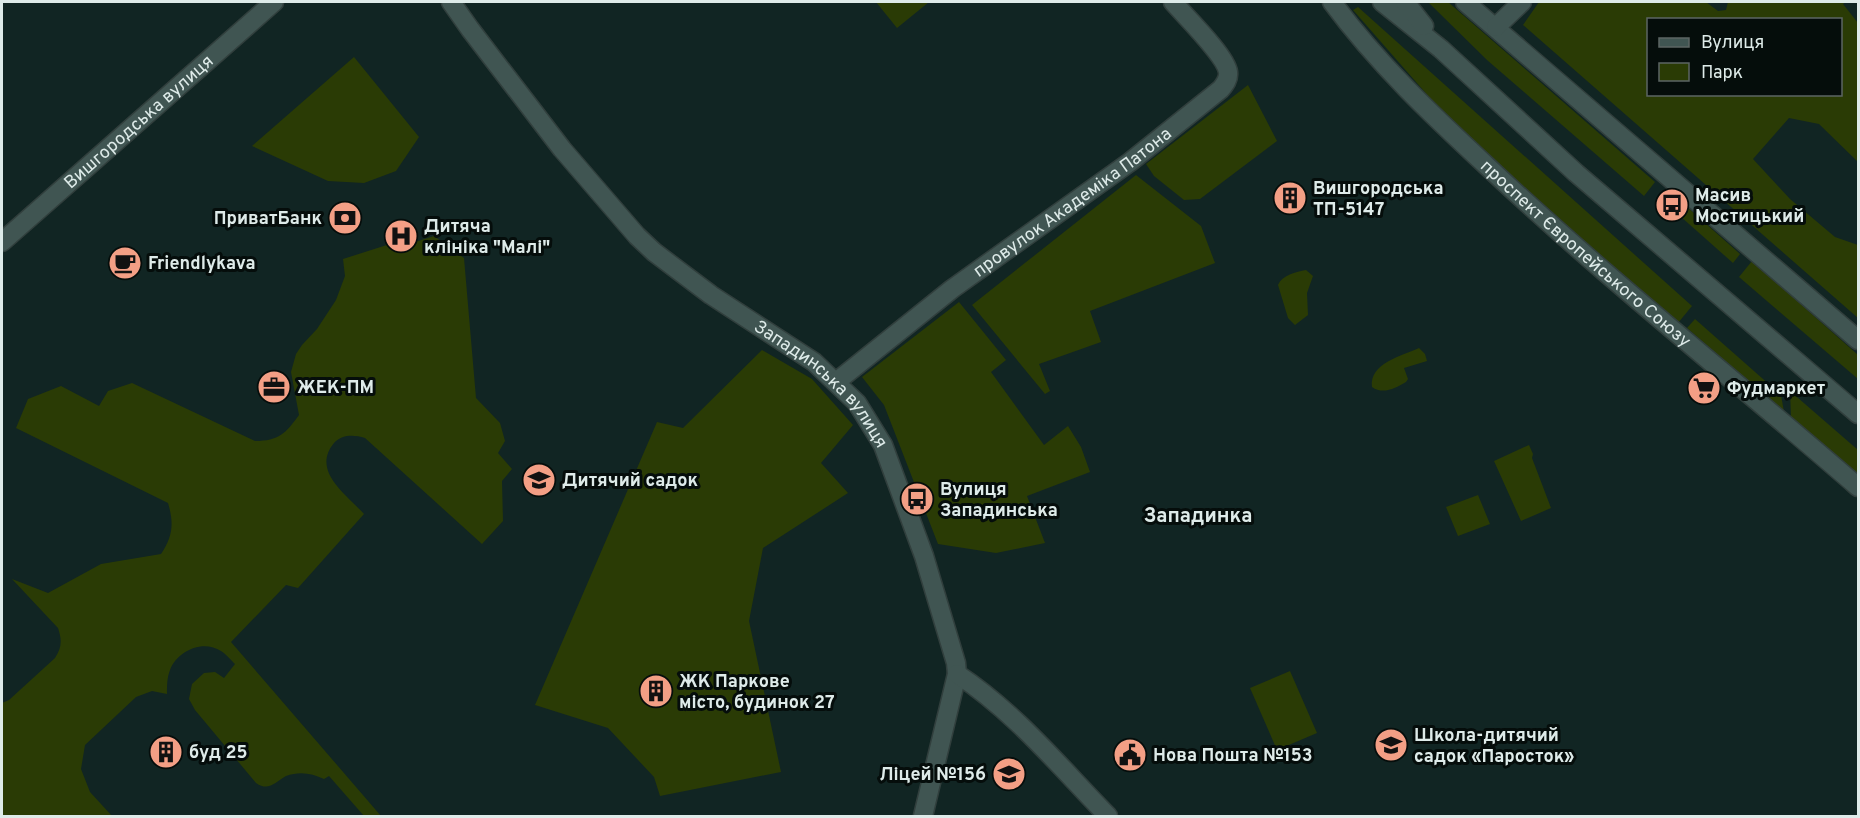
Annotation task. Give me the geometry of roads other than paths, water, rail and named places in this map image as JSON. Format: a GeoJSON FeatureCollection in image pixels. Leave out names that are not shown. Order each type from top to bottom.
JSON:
{"type":"FeatureCollection","features":[{"type":"Feature","properties":{"kind":"street","name":"Вишгородська вулиця"},"geometry":{"type":"LineString","coordinates":[[2,242],[274,2]]}},
{"type":"Feature","properties":{"kind":"street","name":"Западинська вулиця"},"geometry":{"type":"LineString","coordinates":[[451,2],[562,149],[637,236],[654,252],[711,295],[814,362],[857,403],[883,446],[924,556],[956,663],[957,674]]}},
{"type":"Feature","properties":{"kind":"street","name":"провулок Академіка Патона"},"geometry":{"type":"LineString","coordinates":[[836,382],[952,289],[1130,162],[1221,89],[1228,80],[1228,72],[1223,60],[1173,2]]}},
{"type":"Feature","properties":{"kind":"street","name":"проспект Європейського Союзу"},"geometry":{"type":"LineString","coordinates":[[1332,2],[1351,27],[1421,104],[1509,186],[1559,232],[1858,488]]}},
{"type":"Feature","properties":{"kind":"street"},"geometry":{"type":"LineString","coordinates":[[1382,2],[1441,49],[1576,173],[1858,414]]}},
{"type":"Feature","properties":{"kind":"street"},"geometry":{"type":"LineString","coordinates":[[1405,2],[1441,49]]}},
{"type":"Feature","properties":{"kind":"street"},"geometry":{"type":"LineString","coordinates":[[1465,2],[1858,340]]}},
{"type":"Feature","properties":{"kind":"street"},"geometry":{"type":"LineString","coordinates":[[1496,27],[1522,2]]}},
{"type":"Feature","properties":{"kind":"street"},"geometry":{"type":"LineString","coordinates":[[924,816],[957,674],[984,691],[1108,816]]}},
{"type":"Feature","properties":{"kind":"place","name":"Вишгородська ТП-5147"},"geometry":{"type":"Point","coordinates":[1290,198]}},
{"type":"Feature","properties":{"kind":"place","name":"Масив Мостицький"},"geometry":{"type":"Point","coordinates":[1672,205]}},
{"type":"Feature","properties":{"kind":"place","name":"ПриватБанк"},"geometry":{"type":"Point","coordinates":[345,218]}},
{"type":"Feature","properties":{"kind":"place","name":"Дитяча клініка \"Малі\""},"geometry":{"type":"Point","coordinates":[401,236]}},
{"type":"Feature","properties":{"kind":"place","name":"Friendlykava"},"geometry":{"type":"Point","coordinates":[125,263]}},
{"type":"Feature","properties":{"kind":"place","name":"ЖЕК-ПМ"},"geometry":{"type":"Point","coordinates":[274,387]}},
{"type":"Feature","properties":{"kind":"place","name":"Фудмаркет"},"geometry":{"type":"Point","coordinates":[1704,388]}},
{"type":"Feature","properties":{"kind":"place","name":"Дитячий садок"},"geometry":{"type":"Point","coordinates":[539,480]}},
{"type":"Feature","properties":{"kind":"place","name":"Вулиця Западинська"},"geometry":{"type":"Point","coordinates":[917,499]}},
{"type":"Feature","properties":{"kind":"place","name":"ЖК Паркове місто, будинок 27"},"geometry":{"type":"Point","coordinates":[656,691]}},
{"type":"Feature","properties":{"kind":"place","name":"Школа-дитячий садок «Паросток»"},"geometry":{"type":"Point","coordinates":[1391,745]}},
{"type":"Feature","properties":{"kind":"place","name":"буд 25"},"geometry":{"type":"Point","coordinates":[166,752]}},
{"type":"Feature","properties":{"kind":"place","name":"Нова Пошта №153"},"geometry":{"type":"Point","coordinates":[1130,755]}},
{"type":"Feature","properties":{"kind":"place","name":"Ліцей №156"},"geometry":{"type":"Point","coordinates":[1009,774]}},
{"type":"Feature","properties":{"kind":"district","name":"Западинка"},"geometry":{"type":"Point","coordinates":[1198,515]}}]}
